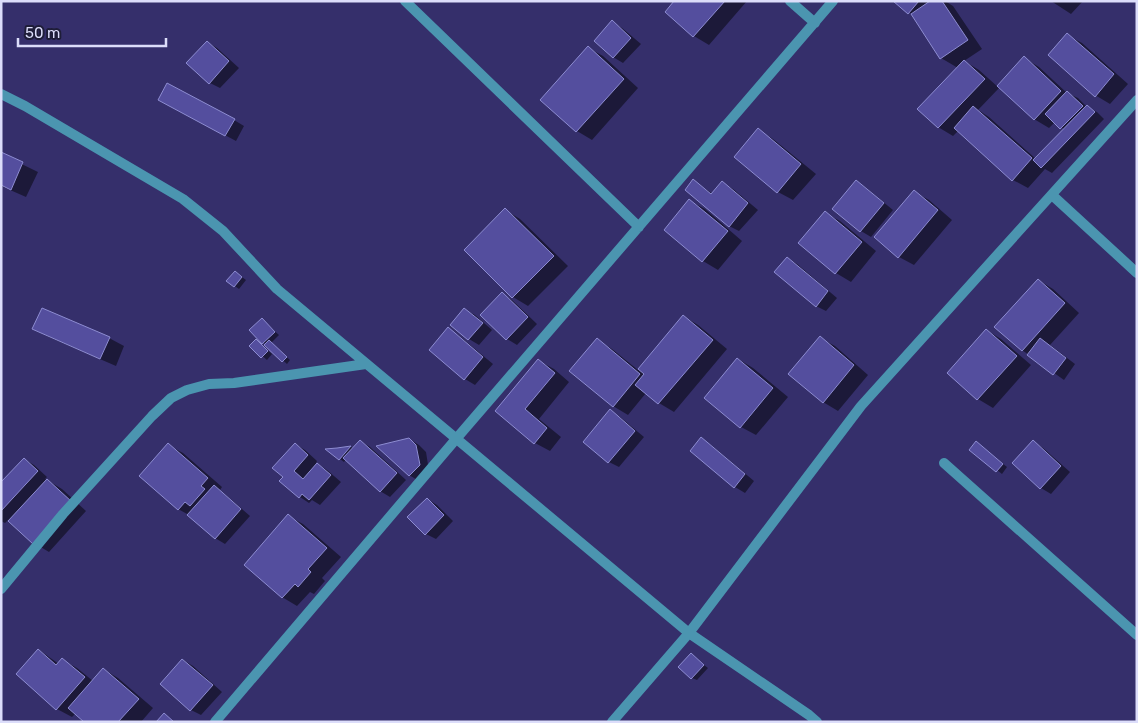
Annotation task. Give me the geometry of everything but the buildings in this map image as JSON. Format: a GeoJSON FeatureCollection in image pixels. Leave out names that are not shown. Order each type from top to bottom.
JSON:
{"type":"FeatureCollection","features":[{"type":"Feature","properties":{"kind":"street"},"geometry":{"type":"LineString","coordinates":[[405,1],[639,227]]}},
{"type":"Feature","properties":{"kind":"street"},"geometry":{"type":"LineString","coordinates":[[790,1],[815,23]]}},
{"type":"Feature","properties":{"kind":"street"},"geometry":{"type":"LineString","coordinates":[[215,722],[834,1]]}},
{"type":"Feature","properties":{"kind":"street"},"geometry":{"type":"LineString","coordinates":[[1,94],[25,106],[183,199],[223,231],[277,289],[689,633],[817,722]]}},
{"type":"Feature","properties":{"kind":"street"},"geometry":{"type":"LineString","coordinates":[[612,722],[689,633],[861,406],[1137,100]]}},
{"type":"Feature","properties":{"kind":"street"},"geometry":{"type":"LineString","coordinates":[[1052,195],[1137,274]]}},
{"type":"Feature","properties":{"kind":"street"},"geometry":{"type":"LineString","coordinates":[[1,589],[63,514],[152,416],[171,398],[187,390],[210,384],[234,383],[366,364]]}},
{"type":"Feature","properties":{"kind":"street"},"geometry":{"type":"LineString","coordinates":[[944,463],[1137,635]]}}]}
